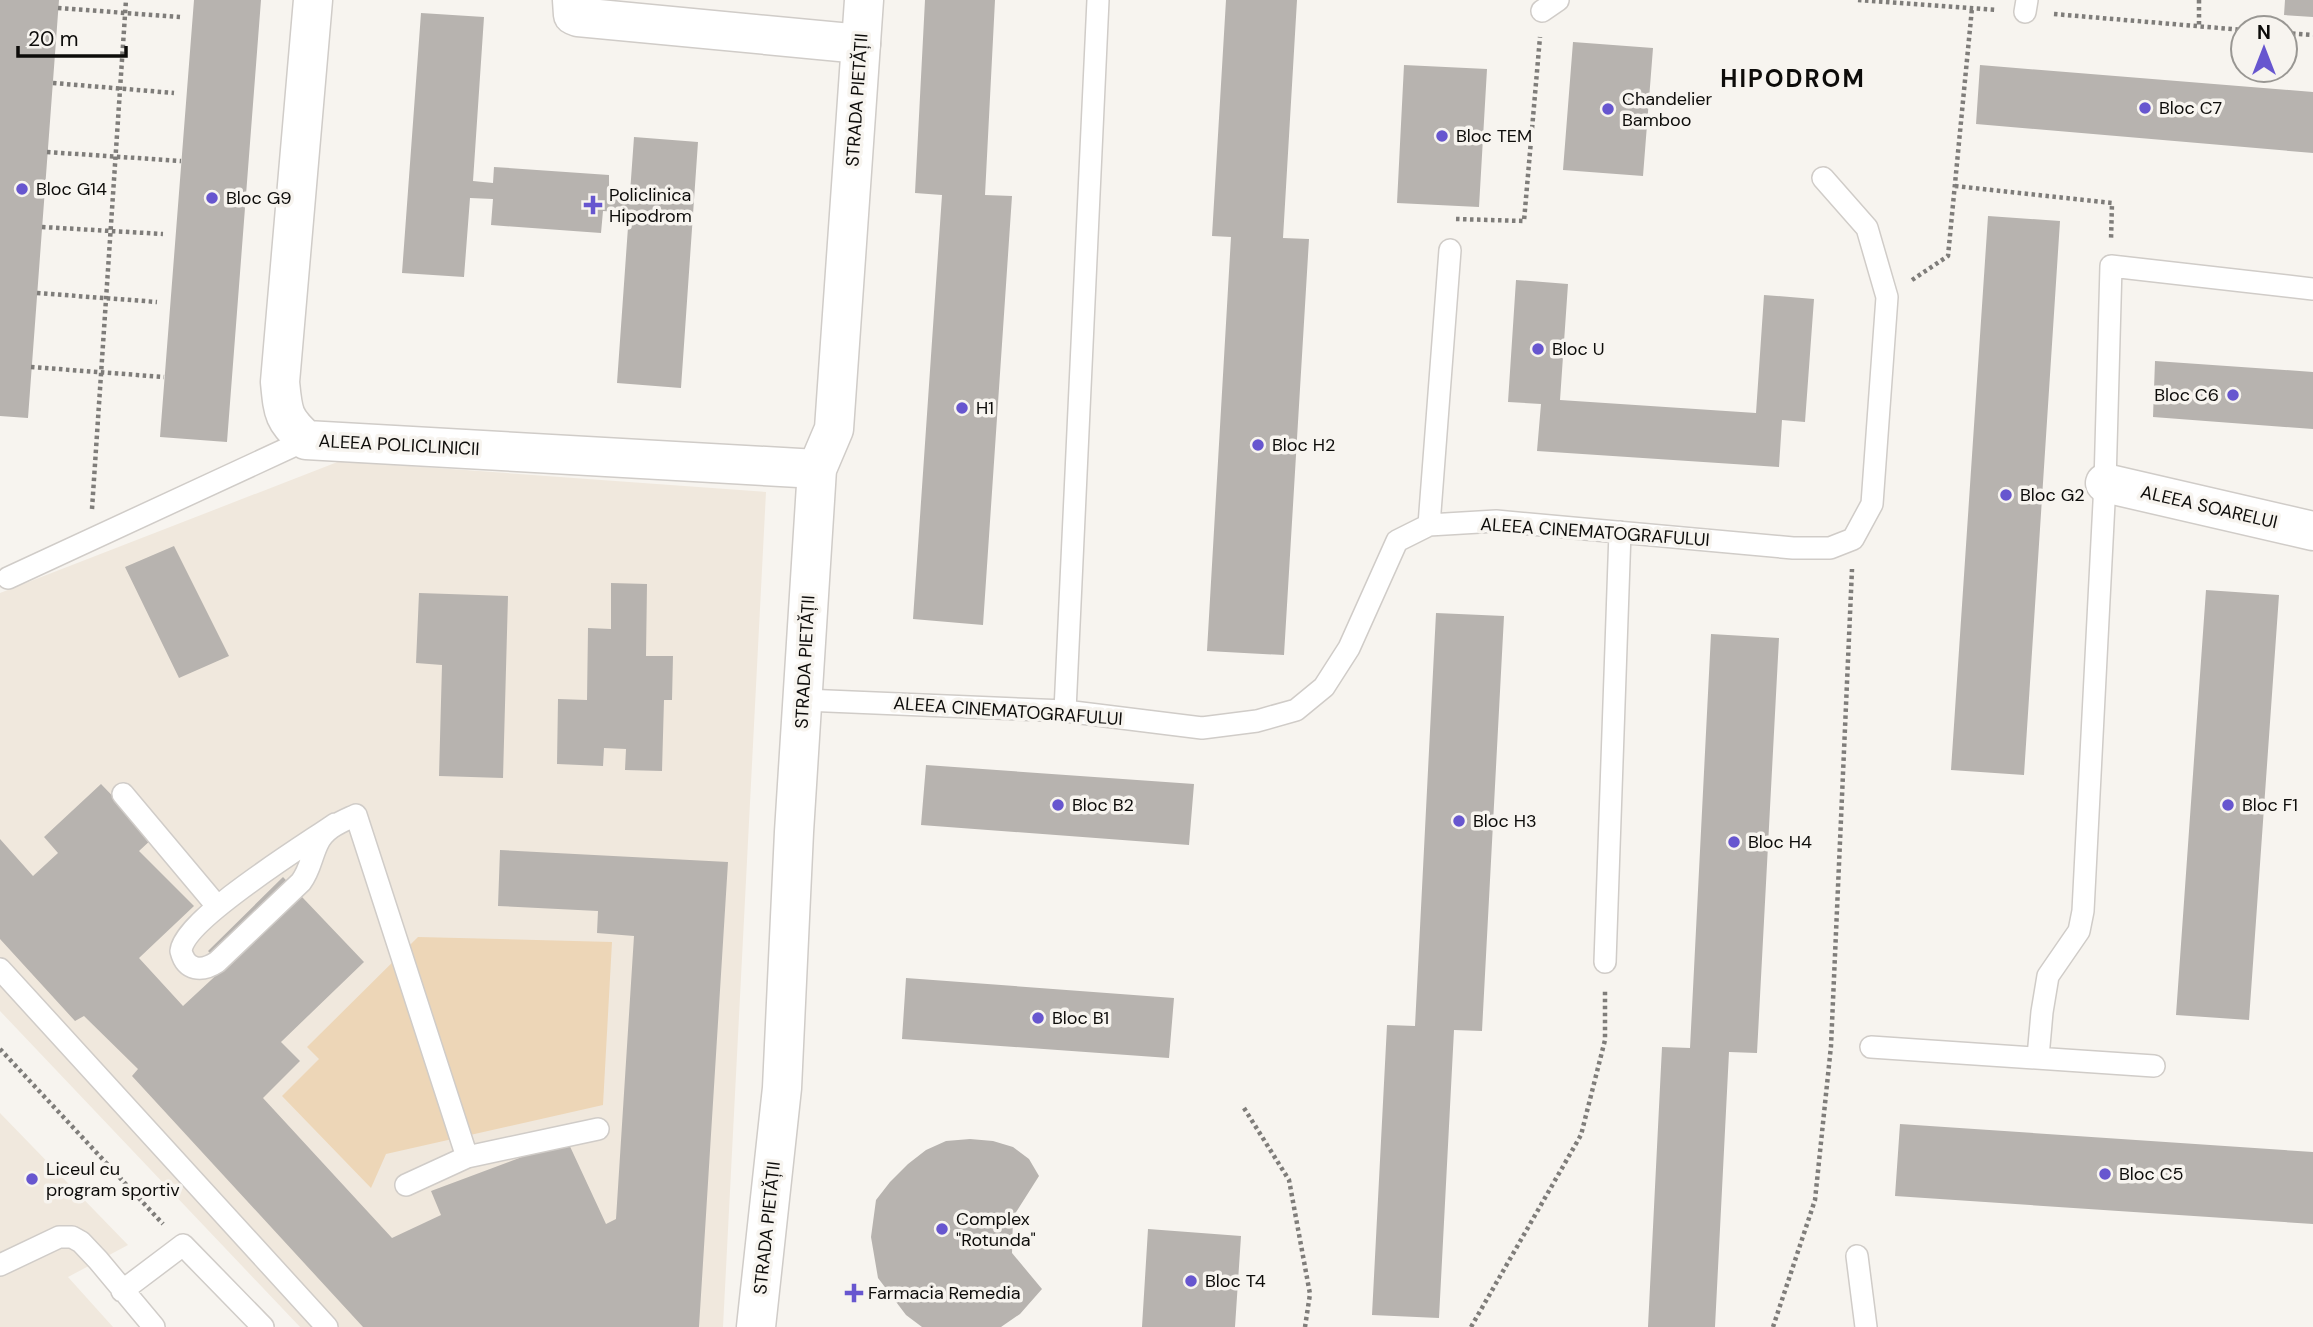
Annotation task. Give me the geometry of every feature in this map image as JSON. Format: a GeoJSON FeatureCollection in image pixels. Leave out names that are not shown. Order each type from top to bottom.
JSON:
{"type":"FeatureCollection","features":[{"type":"Feature","properties":{"kind":"street","name":"ALEEA POLICLINICII"},"geometry":{"type":"LineString","coordinates":[[313,0],[280,382],[283,412],[291,426],[306,440],[817,469]]}},
{"type":"Feature","properties":{"kind":"street"},"geometry":{"type":"LineString","coordinates":[[572,0],[573,15],[578,18],[861,44]]}},
{"type":"Feature","properties":{"kind":"street","name":"STRADA PIETĂȚII"},"geometry":{"type":"LineString","coordinates":[[756,1327],[782,1088],[794,832],[817,469],[834,429],[864,0]]}},
{"type":"Feature","properties":{"kind":"street","name":"ALEEA SOARELUI"},"geometry":{"type":"LineString","coordinates":[[2105,482],[2313,531]]}},
{"type":"Feature","properties":{"kind":"lane"},"geometry":{"type":"LineString","coordinates":[[1065,711],[1098,0]]}},
{"type":"Feature","properties":{"kind":"lane"},"geometry":{"type":"LineString","coordinates":[[1823,178],[1867,228],[1887,297],[1872,504],[1853,539]]}},
{"type":"Feature","properties":{"kind":"lane"},"geometry":{"type":"LineString","coordinates":[[1429,526],[1450,250]]}},
{"type":"Feature","properties":{"kind":"lane"},"geometry":{"type":"LineString","coordinates":[[2038,1057],[2048,976],[2079,931],[2083,911],[2105,482],[2111,266],[2313,289]]}},
{"type":"Feature","properties":{"kind":"lane"},"geometry":{"type":"LineString","coordinates":[[8,578],[306,440]]}},
{"type":"Feature","properties":{"kind":"lane","name":"ALEEA CINEMATOGRAFULUI"},"geometry":{"type":"LineString","coordinates":[[804,700],[1065,711],[1202,728],[1257,721],[1296,710],[1324,687],[1349,648],[1397,541],[1429,526],[1496,521],[1793,548],[1830,548],[1853,539]]}},
{"type":"Feature","properties":{"kind":"lane"},"geometry":{"type":"LineString","coordinates":[[1605,962],[1620,532]]}},
{"type":"Feature","properties":{"kind":"lane"},"geometry":{"type":"LineString","coordinates":[[123,794],[217,906]]}},
{"type":"Feature","properties":{"kind":"lane"},"geometry":{"type":"LineString","coordinates":[[335,824],[319,841],[310,870],[301,882],[217,962],[202,969],[191,967],[183,957],[182,943],[185,937],[217,906],[335,824],[356,815],[467,1157]]}},
{"type":"Feature","properties":{"kind":"lane"},"geometry":{"type":"LineString","coordinates":[[0,969],[327,1327]]}},
{"type":"Feature","properties":{"kind":"lane"},"geometry":{"type":"LineString","coordinates":[[1871,1047],[2154,1066]]}},
{"type":"Feature","properties":{"kind":"lane"},"geometry":{"type":"LineString","coordinates":[[406,1185],[467,1157],[598,1129]]}},
{"type":"Feature","properties":{"kind":"lane"},"geometry":{"type":"LineString","coordinates":[[0,1265],[59,1237],[72,1237],[81,1242],[154,1327]]}},
{"type":"Feature","properties":{"kind":"lane"},"geometry":{"type":"LineString","coordinates":[[122,1291],[183,1245],[263,1327]]}},
{"type":"Feature","properties":{"kind":"lane"},"geometry":{"type":"LineString","coordinates":[[1857,1256],[1866,1327]]}},
{"type":"Feature","properties":{"kind":"path"},"geometry":{"type":"LineString","coordinates":[[80,514],[92,509],[126,0]]}},
{"type":"Feature","properties":{"kind":"path"},"geometry":{"type":"LineString","coordinates":[[2199,0],[2199,26]]}},
{"type":"Feature","properties":{"kind":"path"},"geometry":{"type":"LineString","coordinates":[[1450,250],[1454,219],[1524,221],[1550,5]]}},
{"type":"Feature","properties":{"kind":"path"},"geometry":{"type":"LineString","coordinates":[[58,8],[180,18]]}},
{"type":"Feature","properties":{"kind":"path"},"geometry":{"type":"LineString","coordinates":[[1887,297],[1948,256],[1972,8]]}},
{"type":"Feature","properties":{"kind":"path"},"geometry":{"type":"LineString","coordinates":[[53,83],[174,93]]}},
{"type":"Feature","properties":{"kind":"path"},"geometry":{"type":"LineString","coordinates":[[47,152],[181,161]]}},
{"type":"Feature","properties":{"kind":"path"},"geometry":{"type":"LineString","coordinates":[[1955,186],[2112,203],[2111,266]]}},
{"type":"Feature","properties":{"kind":"path"},"geometry":{"type":"LineString","coordinates":[[42,227],[163,234]]}},
{"type":"Feature","properties":{"kind":"path"},"geometry":{"type":"LineString","coordinates":[[37,293],[158,302]]}},
{"type":"Feature","properties":{"kind":"path"},"geometry":{"type":"LineString","coordinates":[[32,367],[164,377]]}},
{"type":"Feature","properties":{"kind":"path"},"geometry":{"type":"LineString","coordinates":[[1773,1327],[1815,1200],[1831,1046],[1853,539]]}},
{"type":"Feature","properties":{"kind":"path"},"geometry":{"type":"LineString","coordinates":[[1471,1327],[1581,1135],[1605,1040],[1605,962]]}},
{"type":"Feature","properties":{"kind":"path"},"geometry":{"type":"LineString","coordinates":[[0,1049],[183,1245]]}},
{"type":"Feature","properties":{"kind":"path"},"geometry":{"type":"LineString","coordinates":[[1244,1108],[1289,1180],[1310,1294],[1306,1327]]}},
{"type":"Feature","properties":{"kind":"shaded area"},"geometry":{"type":"Polygon","coordinates":[[[340,461],[766,492],[723,1327],[300,1327],[0,1011],[0,593],[340,461]]]}},
{"type":"Feature","properties":{"kind":"shaded area"},"geometry":{"type":"Polygon","coordinates":[[[418,937],[612,942],[603,1105],[386,1154],[371,1188],[282,1096],[319,1059],[307,1047],[418,937]]]}},
{"type":"Feature","properties":{"kind":"shaded area","name":"Liceul cu program sportiv"},"geometry":{"type":"Polygon","coordinates":[[[0,1113],[128,1245],[68,1277],[113,1327],[0,1327],[0,1113]]]}},
{"type":"Feature","properties":{"kind":"building","name":"Bloc G14"},"geometry":{"type":"Polygon","coordinates":[[[0,0],[59,0],[28,418],[0,416],[0,0]]]}},
{"type":"Feature","properties":{"kind":"building","name":"Bloc G9"},"geometry":{"type":"Polygon","coordinates":[[[194,0],[261,0],[227,442],[160,437],[194,0]]]}},
{"type":"Feature","properties":{"kind":"building","name":"H1"},"geometry":{"type":"Polygon","coordinates":[[[925,0],[995,0],[985,195],[1012,196],[983,625],[913,619],[942,195],[915,193],[925,0]]]}},
{"type":"Feature","properties":{"kind":"building","name":"Bloc H2"},"geometry":{"type":"Polygon","coordinates":[[[1226,0],[1297,0],[1283,238],[1309,239],[1284,655],[1207,651],[1231,237],[1212,236],[1226,0]]]}},
{"type":"Feature","properties":{"kind":"building"},"geometry":{"type":"Polygon","coordinates":[[[2285,0],[2313,0],[2313,17],[2284,14],[2285,0]]]}},
{"type":"Feature","properties":{"kind":"building","name":"Policlinica Hipodrom"},"geometry":{"type":"Polygon","coordinates":[[[421,13],[484,17],[473,181],[493,183],[494,167],[609,175],[609,192],[630,193],[634,137],[698,142],[681,388],[617,383],[629,213],[603,211],[601,233],[491,225],[493,199],[470,198],[464,277],[402,273],[421,13]]]}},
{"type":"Feature","properties":{"kind":"building","name":"Chandelier Bamboo"},"geometry":{"type":"Polygon","coordinates":[[[1573,42],[1653,48],[1643,176],[1563,170],[1573,42]]]}},
{"type":"Feature","properties":{"kind":"building","name":"Bloc TEM"},"geometry":{"type":"Polygon","coordinates":[[[1404,65],[1487,69],[1479,207],[1397,203],[1404,65]]]}},
{"type":"Feature","properties":{"kind":"building","name":"Bloc C7"},"geometry":{"type":"Polygon","coordinates":[[[1980,65],[2313,92],[2313,153],[1976,124],[1980,65]]]}},
{"type":"Feature","properties":{"kind":"building","name":"Bloc G2"},"geometry":{"type":"Polygon","coordinates":[[[1988,216],[2060,221],[2024,775],[1951,770],[1988,216]]]}},
{"type":"Feature","properties":{"kind":"building","name":"Bloc U"},"geometry":{"type":"Polygon","coordinates":[[[1516,280],[1568,284],[1560,400],[1756,413],[1764,295],[1814,299],[1805,422],[1782,420],[1779,467],[1537,451],[1541,404],[1508,402],[1516,280]]]}},
{"type":"Feature","properties":{"kind":"building","name":"Bloc C6"},"geometry":{"type":"Polygon","coordinates":[[[2155,361],[2313,372],[2313,429],[2153,417],[2155,361]]]}},
{"type":"Feature","properties":{"kind":"building"},"geometry":{"type":"Polygon","coordinates":[[[174,546],[229,656],[179,678],[125,567],[174,546]]]}},
{"type":"Feature","properties":{"kind":"building"},"geometry":{"type":"Polygon","coordinates":[[[611,583],[647,584],[646,656],[673,656],[672,700],[664,700],[662,771],[625,770],[626,749],[604,748],[603,766],[557,764],[558,699],[587,700],[588,628],[611,629],[611,583]]]}},
{"type":"Feature","properties":{"kind":"building","name":"Bloc F1"},"geometry":{"type":"Polygon","coordinates":[[[2206,590],[2279,595],[2249,1020],[2176,1015],[2206,590]]]}},
{"type":"Feature","properties":{"kind":"building"},"geometry":{"type":"Polygon","coordinates":[[[419,593],[508,596],[503,778],[439,776],[442,665],[416,663],[419,593]]]}},
{"type":"Feature","properties":{"kind":"building","name":"Bloc H3"},"geometry":{"type":"Polygon","coordinates":[[[1436,613],[1504,616],[1482,1031],[1454,1030],[1439,1318],[1372,1315],[1387,1025],[1415,1026],[1436,613]]]}},
{"type":"Feature","properties":{"kind":"building","name":"Bloc H4"},"geometry":{"type":"Polygon","coordinates":[[[1711,634],[1779,638],[1757,1053],[1729,1052],[1715,1327],[1648,1327],[1662,1047],[1690,1048],[1711,634]]]}},
{"type":"Feature","properties":{"kind":"building","name":"Bloc B2"},"geometry":{"type":"Polygon","coordinates":[[[926,765],[1194,784],[1189,845],[921,825],[926,765]]]}},
{"type":"Feature","properties":{"kind":"building"},"geometry":{"type":"Polygon","coordinates":[[[101,784],[153,838],[139,851],[194,906],[139,958],[183,1006],[224,968],[208,951],[283,877],[364,962],[281,1042],[300,1061],[263,1098],[392,1238],[441,1215],[431,1191],[567,1140],[606,1224],[616,1219],[634,936],[597,933],[598,911],[498,906],[500,850],[728,862],[699,1327],[363,1327],[132,1076],[138,1069],[84,1016],[75,1021],[0,939],[0,839],[33,876],[58,853],[44,837],[101,784]]]}},
{"type":"Feature","properties":{"kind":"building","name":"Bloc B1"},"geometry":{"type":"Polygon","coordinates":[[[906,978],[1174,998],[1169,1058],[902,1039],[906,978]]]}},
{"type":"Feature","properties":{"kind":"building","name":"Bloc C5"},"geometry":{"type":"Polygon","coordinates":[[[1900,1124],[2313,1152],[2313,1224],[1895,1196],[1900,1124]]]}},
{"type":"Feature","properties":{"kind":"building","name":"Complex \"Rotunda\""},"geometry":{"type":"Polygon","coordinates":[[[946,1141],[993,1141],[1013,1147],[1029,1159],[1039,1176],[1013,1217],[1012,1253],[1042,1289],[1020,1314],[1001,1327],[922,1327],[906,1315],[878,1278],[871,1237],[876,1200],[908,1164],[926,1150],[946,1141]]]}},
{"type":"Feature","properties":{"kind":"building","name":"Bloc T4"},"geometry":{"type":"Polygon","coordinates":[[[1148,1229],[1241,1236],[1235,1327],[1142,1327],[1148,1229]]]}},
{"type":"Feature","properties":{"kind":"place","name":"Bloc C7"},"geometry":{"type":"Point","coordinates":[2145,108]}},
{"type":"Feature","properties":{"kind":"place","name":"Chandelier Bamboo"},"geometry":{"type":"Point","coordinates":[1608,109]}},
{"type":"Feature","properties":{"kind":"place","name":"Bloc TEM"},"geometry":{"type":"Point","coordinates":[1442,136]}},
{"type":"Feature","properties":{"kind":"place","name":"Bloc G14"},"geometry":{"type":"Point","coordinates":[22,189]}},
{"type":"Feature","properties":{"kind":"place","name":"Bloc G9"},"geometry":{"type":"Point","coordinates":[212,198]}},
{"type":"Feature","properties":{"kind":"place","name":"Policlinica Hipodrom"},"geometry":{"type":"Point","coordinates":[593,205]}},
{"type":"Feature","properties":{"kind":"place","name":"Bloc U"},"geometry":{"type":"Point","coordinates":[1538,349]}},
{"type":"Feature","properties":{"kind":"place","name":"Bloc C6"},"geometry":{"type":"Point","coordinates":[2233,395]}},
{"type":"Feature","properties":{"kind":"place","name":"H1"},"geometry":{"type":"Point","coordinates":[962,408]}},
{"type":"Feature","properties":{"kind":"place","name":"Bloc H2"},"geometry":{"type":"Point","coordinates":[1258,445]}},
{"type":"Feature","properties":{"kind":"place","name":"Bloc G2"},"geometry":{"type":"Point","coordinates":[2006,495]}},
{"type":"Feature","properties":{"kind":"place","name":"Bloc B2"},"geometry":{"type":"Point","coordinates":[1058,805]}},
{"type":"Feature","properties":{"kind":"place","name":"Bloc F1"},"geometry":{"type":"Point","coordinates":[2228,805]}},
{"type":"Feature","properties":{"kind":"place","name":"Bloc H3"},"geometry":{"type":"Point","coordinates":[1459,821]}},
{"type":"Feature","properties":{"kind":"place","name":"Bloc H4"},"geometry":{"type":"Point","coordinates":[1734,842]}},
{"type":"Feature","properties":{"kind":"place","name":"Bloc B1"},"geometry":{"type":"Point","coordinates":[1038,1018]}},
{"type":"Feature","properties":{"kind":"place","name":"Bloc C5"},"geometry":{"type":"Point","coordinates":[2105,1174]}},
{"type":"Feature","properties":{"kind":"place","name":"Liceul cu program sportiv"},"geometry":{"type":"Point","coordinates":[32,1179]}},
{"type":"Feature","properties":{"kind":"place","name":"Complex \"Rotunda\""},"geometry":{"type":"Point","coordinates":[942,1229]}},
{"type":"Feature","properties":{"kind":"place","name":"Bloc T4"},"geometry":{"type":"Point","coordinates":[1191,1281]}},
{"type":"Feature","properties":{"kind":"place","name":"Farmacia Remedia"},"geometry":{"type":"Point","coordinates":[854,1293]}},
{"type":"Feature","properties":{"kind":"district","name":"HIPODROM"},"geometry":{"type":"Point","coordinates":[1793,79]}}]}
